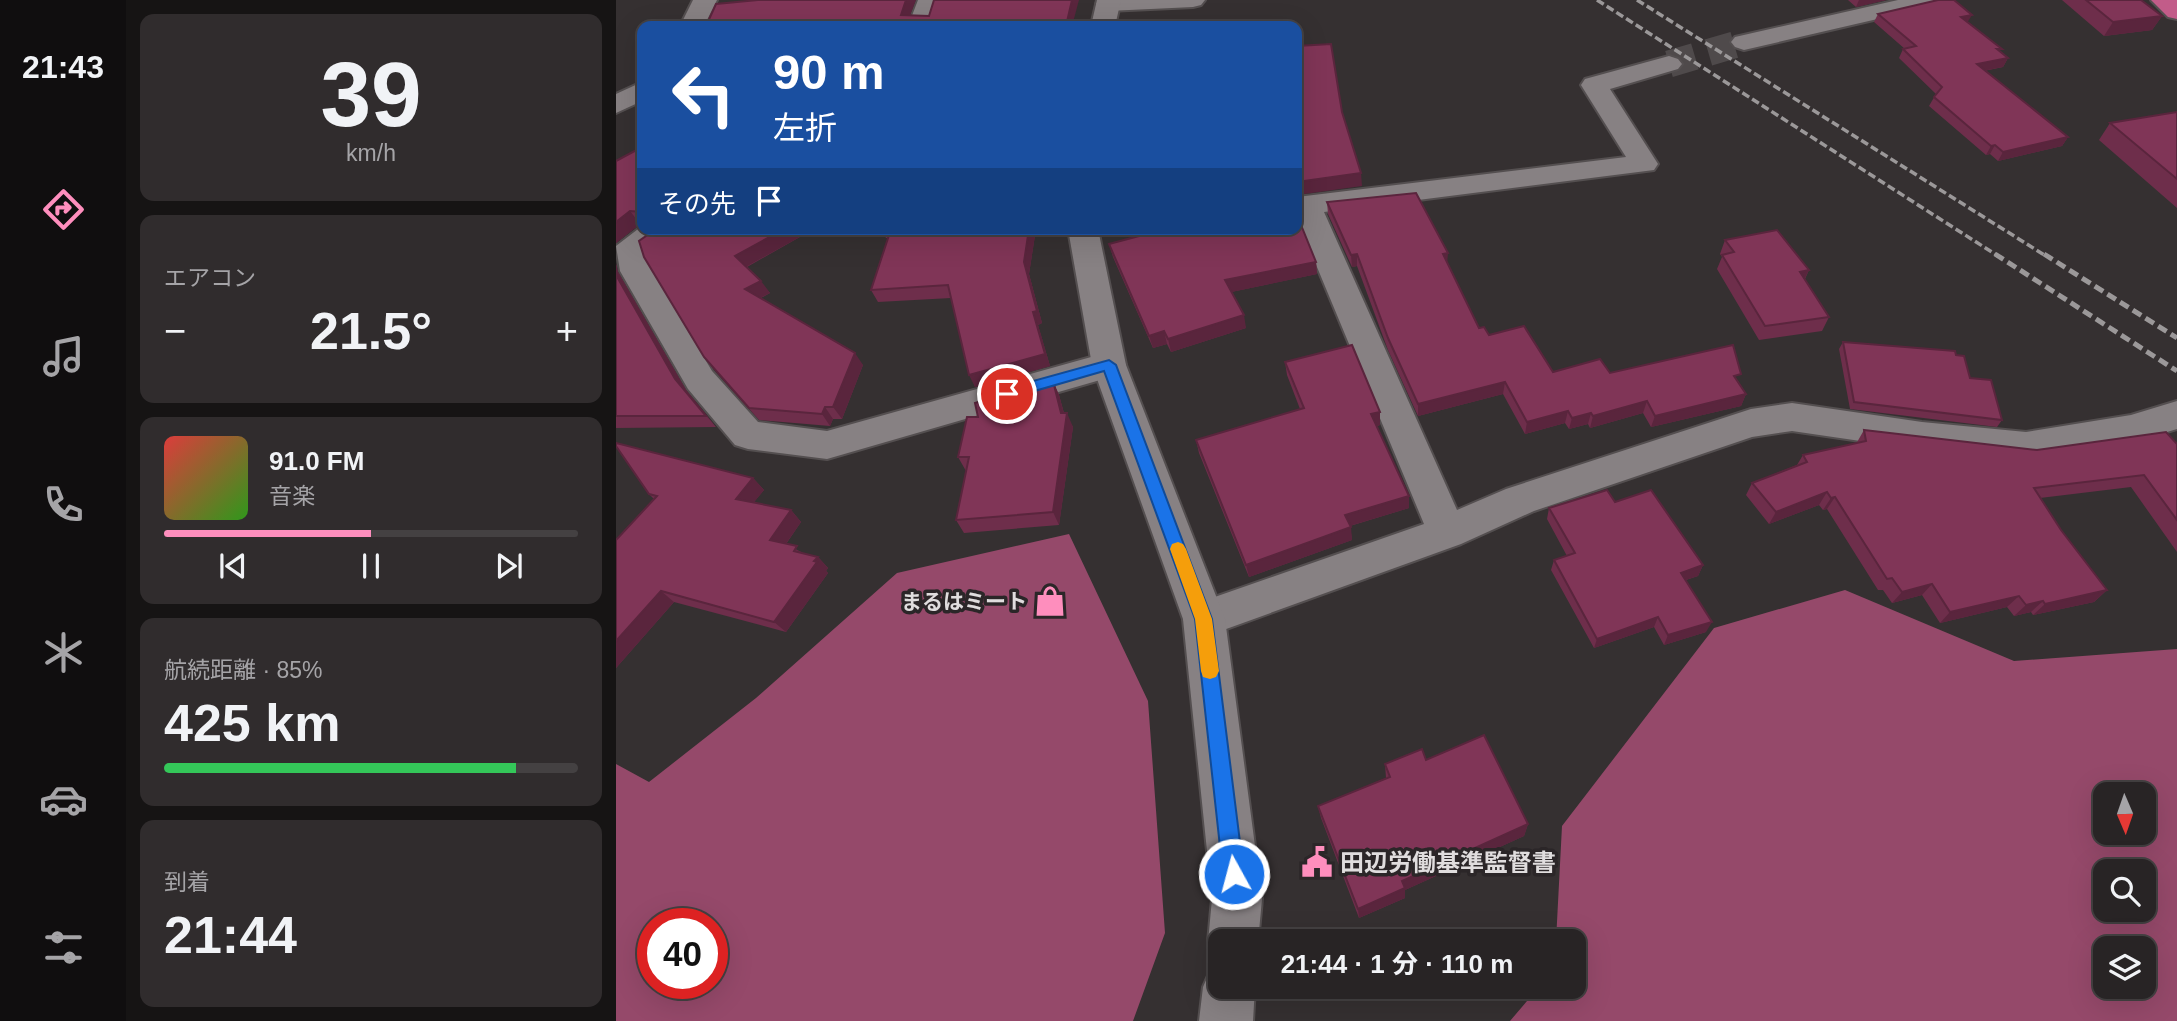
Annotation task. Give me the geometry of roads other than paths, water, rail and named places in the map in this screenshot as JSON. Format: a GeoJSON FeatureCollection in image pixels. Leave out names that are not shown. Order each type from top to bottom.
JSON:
{"type":"FeatureCollection","features":[{"type":"Feature","properties":{"kind":"highway"},"geometry":{"type":"LineString","coordinates":[[2163,0],[2177,12]]}},
{"type":"Feature","properties":{"kind":"street"},"geometry":{"type":"LineString","coordinates":[[694,21],[705,0]]}},
{"type":"Feature","properties":{"kind":"street"},"geometry":{"type":"LineString","coordinates":[[922,21],[930,0]]}},
{"type":"Feature","properties":{"kind":"street"},"geometry":{"type":"LineString","coordinates":[[1107,10],[1193,0]]}},
{"type":"Feature","properties":{"kind":"street"},"geometry":{"type":"LineString","coordinates":[[1744,42],[1930,0]]}},
{"type":"Feature","properties":{"kind":"street"},"geometry":{"type":"LineString","coordinates":[[1447,532],[1302,205],[1644,164],[1594,85],[1670,64]]}},
{"type":"Feature","properties":{"kind":"street"},"geometry":{"type":"LineString","coordinates":[[616,105],[637,93]]}},
{"type":"Feature","properties":{"kind":"street"},"geometry":{"type":"LineString","coordinates":[[650,235],[630,248],[636,271],[700,380],[748,435],[827,445],[1109,365]]}},
{"type":"Feature","properties":{"kind":"street"},"geometry":{"type":"LineString","coordinates":[[1090,235],[1109,365],[1204,619],[1237,899],[1234,929]]}},
{"type":"Feature","properties":{"kind":"street"},"geometry":{"type":"LineString","coordinates":[[1204,619],[1447,532],[1520,500],[1751,423],[1793,417],[1922,436],[2026,446],[2131,429],[2166,419]]}},
{"type":"Feature","properties":{"kind":"street"},"geometry":{"type":"LineString","coordinates":[[1226,1021],[1228,999]]}},
{"type":"Feature","properties":{"kind":"tunnel"},"geometry":{"type":"LineString","coordinates":[[1669,64],[1744,42]]}},
{"type":"Feature","properties":{"kind":"railway"},"geometry":{"type":"LineString","coordinates":[[1597,0],[1998,256]]}},
{"type":"Feature","properties":{"kind":"railway"},"geometry":{"type":"LineString","coordinates":[[1637,0],[2046,256]]}},
{"type":"Feature","properties":{"kind":"railway"},"geometry":{"type":"LineString","coordinates":[[1995,254],[2177,371]]}},
{"type":"Feature","properties":{"kind":"railway"},"geometry":{"type":"LineString","coordinates":[[2044,254],[2177,338]]}},
{"type":"Feature","properties":{"kind":"place","name":"まるはミート"},"geometry":{"type":"Point","coordinates":[1050,601]}},
{"type":"Feature","properties":{"kind":"place","name":"田辺労働基準監督書"},"geometry":{"type":"Point","coordinates":[1317,862]}}]}
